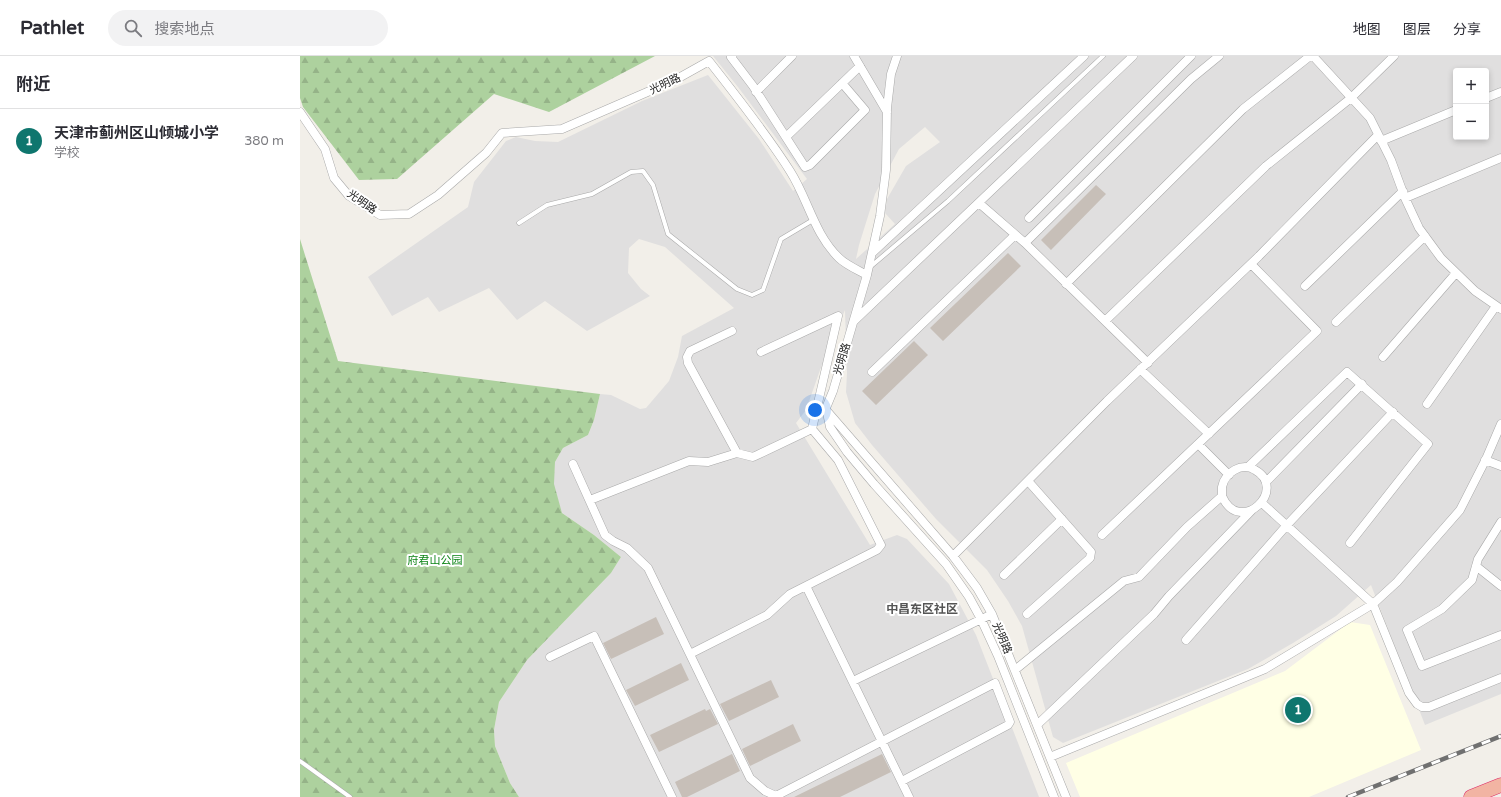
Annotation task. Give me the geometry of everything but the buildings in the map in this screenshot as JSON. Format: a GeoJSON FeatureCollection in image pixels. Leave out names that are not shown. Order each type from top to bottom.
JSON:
{"type":"FeatureCollection","features":[{"type":"Feature","properties":{"kind":"highway"},"geometry":{"type":"LineString","coordinates":[[1471,797],[1501,785]]}},
{"type":"Feature","properties":{"kind":"street"},"geometry":{"type":"LineString","coordinates":[[732,56],[731,57],[756,92],[805,167],[810,165],[865,110],[842,83]]}},
{"type":"Feature","properties":{"kind":"street"},"geometry":{"type":"LineString","coordinates":[[756,92],[792,56]]}},
{"type":"Feature","properties":{"kind":"street"},"geometry":{"type":"LineString","coordinates":[[854,56],[887,113]]}},
{"type":"Feature","properties":{"kind":"street"},"geometry":{"type":"LineString","coordinates":[[868,272],[880,216],[886,170],[887,113],[890,74],[897,56]]}},
{"type":"Feature","properties":{"kind":"street"},"geometry":{"type":"LineString","coordinates":[[872,253],[1084,56]]}},
{"type":"Feature","properties":{"kind":"street"},"geometry":{"type":"LineString","coordinates":[[854,322],[1133,56]]}},
{"type":"Feature","properties":{"kind":"street"},"geometry":{"type":"LineString","coordinates":[[1029,218],[1191,56]]}},
{"type":"Feature","properties":{"kind":"street"},"geometry":{"type":"LineString","coordinates":[[1024,244],[1191,79],[1219,56]]}},
{"type":"Feature","properties":{"kind":"street"},"geometry":{"type":"LineString","coordinates":[[1066,284],[1243,109],[1311,56],[1370,118],[1391,160],[1419,228],[1441,258],[1475,292],[1499,307],[1427,404]]}},
{"type":"Feature","properties":{"kind":"street"},"geometry":{"type":"LineString","coordinates":[[1105,321],[1266,166],[1351,98],[1394,56]]}},
{"type":"Feature","properties":{"kind":"street","name":"光明路"},"geometry":{"type":"LineString","coordinates":[[300,112],[325,149],[334,178],[349,196],[380,215],[409,214],[438,195],[486,152],[502,133],[562,129],[675,80],[709,61],[770,140],[791,172],[803,194],[813,220],[826,243],[839,258],[868,272],[833,391],[826,408],[830,427],[847,452],[946,564],[960,583],[981,619],[998,656],[1054,797]]}},
{"type":"Feature","properties":{"kind":"street"},"geometry":{"type":"LineString","coordinates":[[786,137],[860,66]]}},
{"type":"Feature","properties":{"kind":"street"},"geometry":{"type":"LineString","coordinates":[[1489,97],[1501,92]]}},
{"type":"Feature","properties":{"kind":"street"},"geometry":{"type":"LineString","coordinates":[[953,556],[1140,369],[1251,264],[1380,138],[1453,111]]}},
{"type":"Feature","properties":{"kind":"street"},"geometry":{"type":"LineString","coordinates":[[1305,286],[1404,194],[1501,158]]}},
{"type":"Feature","properties":{"kind":"street"},"geometry":{"type":"LineString","coordinates":[[979,203],[1015,235],[1148,363]]}},
{"type":"Feature","properties":{"kind":"street"},"geometry":{"type":"LineString","coordinates":[[872,372],[1015,235]]}},
{"type":"Feature","properties":{"kind":"street"},"geometry":{"type":"LineString","coordinates":[[1336,322],[1425,236]]}},
{"type":"Feature","properties":{"kind":"street"},"geometry":{"type":"LineString","coordinates":[[1102,534],[1317,331],[1251,264]]}},
{"type":"Feature","properties":{"kind":"street"},"geometry":{"type":"LineString","coordinates":[[1383,357],[1456,273]]}},
{"type":"Feature","properties":{"kind":"street"},"geometry":{"type":"LineString","coordinates":[[762,352],[838,316],[812,430]]}},
{"type":"Feature","properties":{"kind":"street"},"geometry":{"type":"LineString","coordinates":[[732,330],[690,351],[687,357],[688,363],[737,453]]}},
{"type":"Feature","properties":{"kind":"street"},"geometry":{"type":"LineString","coordinates":[[1140,369],[1209,434]]}},
{"type":"Feature","properties":{"kind":"street"},"geometry":{"type":"LineString","coordinates":[[1248,467],[1347,372],[1428,444],[1350,543]]}},
{"type":"Feature","properties":{"kind":"street"},"geometry":{"type":"LineString","coordinates":[[1266,482],[1362,384]]}},
{"type":"Feature","properties":{"kind":"street","name":"光明路"},"geometry":{"type":"LineString","coordinates":[[826,408],[953,556],[977,588],[992,614],[1066,797]]}},
{"type":"Feature","properties":{"kind":"street"},"geometry":{"type":"LineString","coordinates":[[1186,640],[1287,525],[1393,412]]}},
{"type":"Feature","properties":{"kind":"street"},"geometry":{"type":"LineString","coordinates":[[1050,757],[1265,669],[1373,604],[1397,582],[1460,510],[1501,424]]}},
{"type":"Feature","properties":{"kind":"street"},"geometry":{"type":"LineString","coordinates":[[590,500],[689,460],[708,462],[737,453],[753,457],[812,430]]}},
{"type":"Feature","properties":{"kind":"street"},"geometry":{"type":"LineString","coordinates":[[690,654],[767,615],[790,594],[877,550],[881,544],[838,460],[812,430]]}},
{"type":"Feature","properties":{"kind":"street"},"geometry":{"type":"LineString","coordinates":[[1198,444],[1229,475]]}},
{"type":"Feature","properties":{"kind":"street"},"geometry":{"type":"LineString","coordinates":[[1485,460],[1501,466]]}},
{"type":"Feature","properties":{"kind":"street"},"geometry":{"type":"LineString","coordinates":[[573,464],[605,535],[626,548],[648,568],[750,778],[765,791],[776,796],[994,683],[1010,722],[1008,726],[902,781]]}},
{"type":"Feature","properties":{"kind":"street"},"geometry":{"type":"LineString","coordinates":[[1037,725],[1154,614],[1169,596],[1252,510],[1262,503],[1266,494],[1266,482],[1256,470],[1248,467],[1239,467],[1225,479],[1222,487],[1222,496],[1225,503],[1237,512],[1252,510]]}},
{"type":"Feature","properties":{"kind":"street"},"geometry":{"type":"LineString","coordinates":[[1027,614],[1090,558],[1091,552],[1028,481]]}},
{"type":"Feature","properties":{"kind":"street"},"geometry":{"type":"LineString","coordinates":[[1015,670],[1124,581],[1139,577],[1187,527],[1222,496]]}},
{"type":"Feature","properties":{"kind":"street"},"geometry":{"type":"LineString","coordinates":[[1262,503],[1373,604],[1410,693],[1417,704],[1422,707],[1428,707],[1501,678]]}},
{"type":"Feature","properties":{"kind":"street"},"geometry":{"type":"LineString","coordinates":[[1004,575],[1062,519]]}},
{"type":"Feature","properties":{"kind":"street"},"geometry":{"type":"LineString","coordinates":[[1501,522],[1478,559],[1472,580],[1442,609],[1407,630],[1422,666],[1501,635]]}},
{"type":"Feature","properties":{"kind":"street"},"geometry":{"type":"LineString","coordinates":[[1476,566],[1501,586]]}},
{"type":"Feature","properties":{"kind":"street"},"geometry":{"type":"LineString","coordinates":[[806,586],[909,797]]}},
{"type":"Feature","properties":{"kind":"street"},"geometry":{"type":"LineString","coordinates":[[853,682],[992,614]]}},
{"type":"Feature","properties":{"kind":"street"},"geometry":{"type":"LineString","coordinates":[[550,657],[594,636],[672,797]]}},
{"type":"Feature","properties":{"kind":"lane"},"geometry":{"type":"LineString","coordinates":[[868,272],[948,201],[1103,56]]}},
{"type":"Feature","properties":{"kind":"lane"},"geometry":{"type":"LineString","coordinates":[[519,223],[547,205],[592,194],[631,172],[643,171],[653,186],[668,234],[737,289],[752,295],[763,290],[781,239],[813,220]]}},
{"type":"Feature","properties":{"kind":"lane"},"geometry":{"type":"LineString","coordinates":[[300,761],[350,797]]}},
{"type":"Feature","properties":{"kind":"shaded area"},"geometry":{"type":"Polygon","coordinates":[[[713,56],[1501,56],[1501,694],[1425,725],[1371,585],[1336,616],[1248,669],[1063,743],[1053,737],[1022,626],[1008,601],[987,570],[936,519],[855,423],[846,392],[847,373],[845,310],[820,370],[806,410],[796,423],[870,545],[897,535],[907,539],[949,584],[976,635],[1039,797],[519,797],[510,783],[495,746],[494,730],[499,702],[527,660],[611,573],[621,557],[594,535],[562,513],[553,484],[555,462],[563,448],[588,435],[594,420],[600,394],[611,395],[640,409],[646,408],[669,381],[678,357],[682,336],[734,308],[665,247],[639,239],[629,248],[628,273],[641,289],[650,296],[587,331],[545,301],[517,320],[489,288],[439,312],[428,297],[392,316],[368,277],[468,207],[474,182],[506,141],[516,137],[535,141],[558,142],[642,101],[708,75],[759,139],[793,191],[807,179],[713,56]],[[925,127],[899,149],[875,194],[856,259],[895,224],[885,213],[887,199],[906,166],[940,142],[925,127]]]}},
{"type":"Feature","properties":{"kind":"shaded area"},"geometry":{"type":"Polygon","coordinates":[[[1350,622],[1370,625],[1421,750],[1309,797],[1080,797],[1066,763],[1285,671],[1350,622]]]}},
{"type":"Feature","properties":{"kind":"green space"},"geometry":{"type":"Polygon","coordinates":[[[300,56],[655,56],[549,112],[494,94],[397,179],[359,180],[303,107],[300,98],[300,56]]]}},
{"type":"Feature","properties":{"kind":"green space","name":"府君山公园"},"geometry":{"type":"Polygon","coordinates":[[[300,239],[338,361],[600,394],[594,420],[588,435],[563,448],[555,462],[554,484],[562,513],[594,535],[621,557],[611,573],[527,660],[499,702],[494,730],[495,746],[510,783],[519,797],[300,797],[300,239]]]}},
{"type":"Feature","properties":{"kind":"railway"},"geometry":{"type":"LineString","coordinates":[[1348,797],[1501,736]]}},
{"type":"Feature","properties":{"kind":"place","name":"天津市蓟州区山倾城小学"},"geometry":{"type":"Point","coordinates":[1298,710]}},
{"type":"Feature","properties":{"kind":"district","name":"中昌东区社区"},"geometry":{"type":"Point","coordinates":[922,609]}}]}
